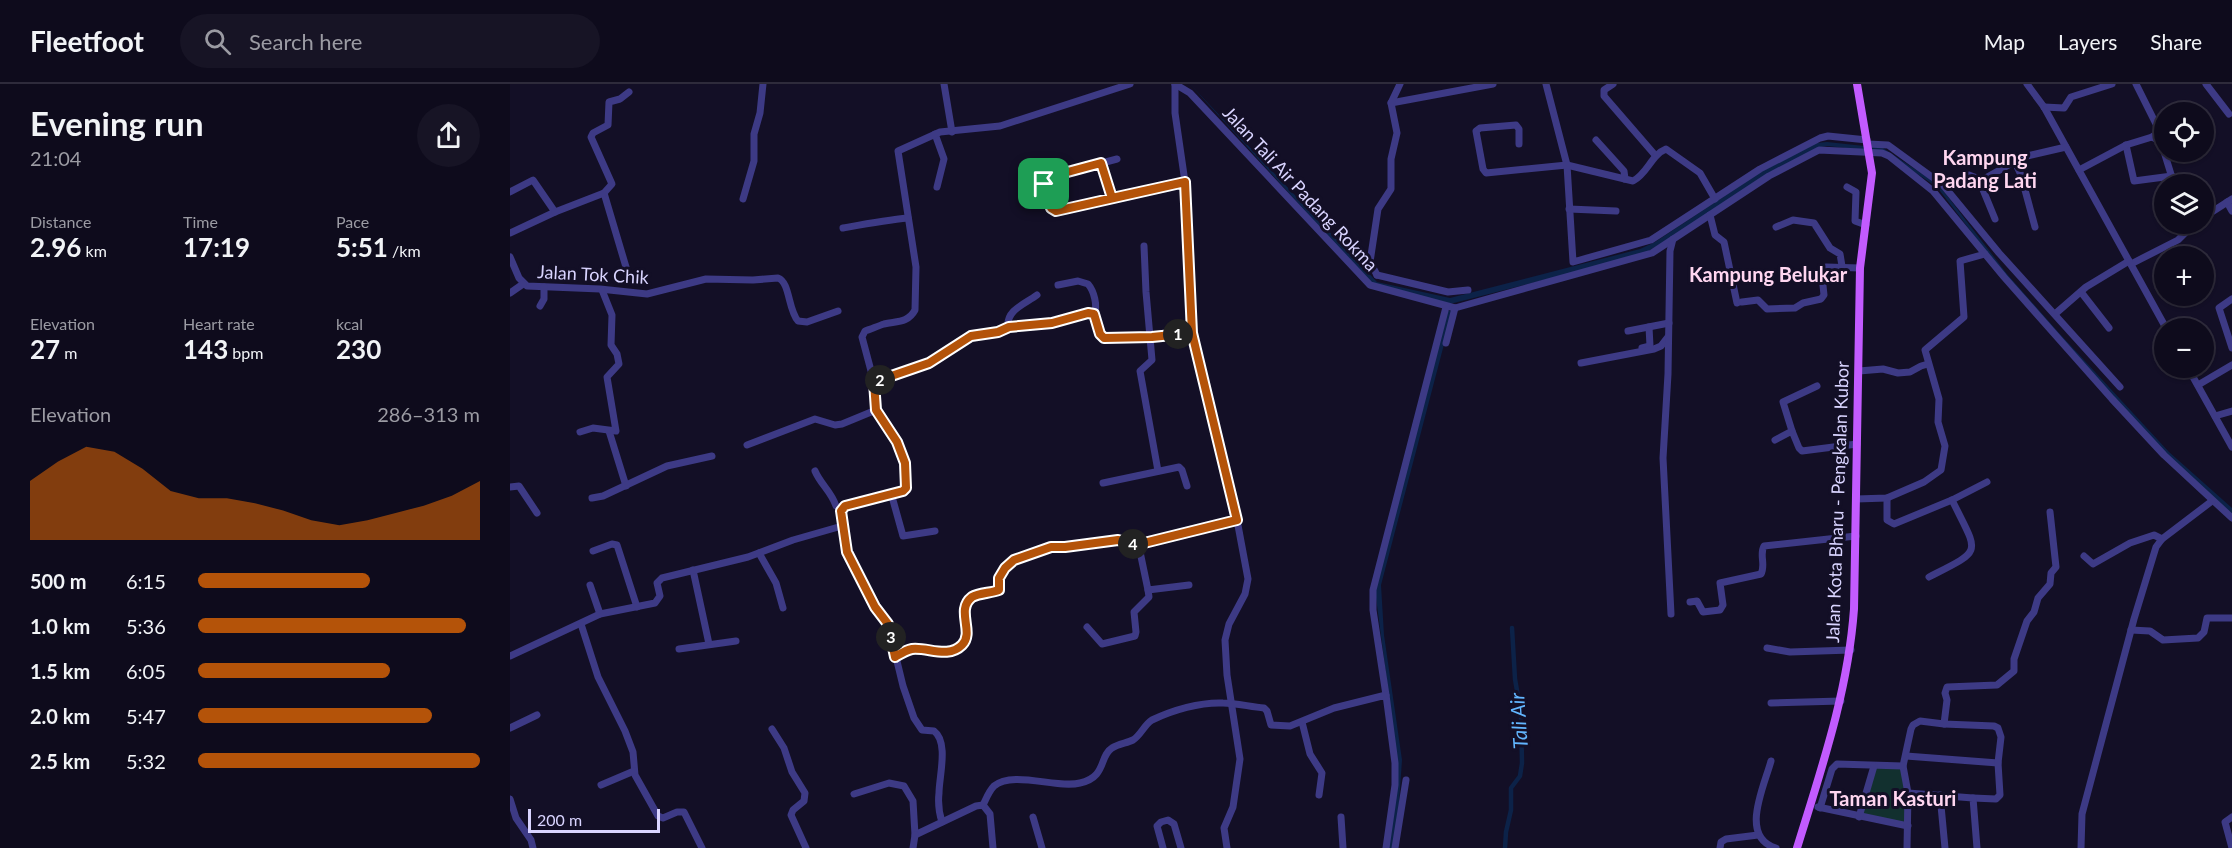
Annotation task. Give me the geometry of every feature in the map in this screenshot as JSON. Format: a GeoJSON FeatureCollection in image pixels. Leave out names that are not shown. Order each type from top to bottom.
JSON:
{"type":"FeatureCollection","features":[{"type":"Feature","properties":{"kind":"main road","name":"Jalan Kota Bharu - Pengkalan Kubor"},"geometry":{"type":"LineString","coordinates":[[1797,848],[1841,701],[1851,650],[1856,536],[1860,268],[1872,173],[1857,84]]}},
{"type":"Feature","properties":{"kind":"street"},"geometry":{"type":"LineString","coordinates":[[743,199],[754,161],[754,134],[760,113],[763,84]]}},
{"type":"Feature","properties":{"kind":"street"},"geometry":{"type":"LineString","coordinates":[[944,84],[952,132]]}},
{"type":"Feature","properties":{"kind":"street"},"geometry":{"type":"LineString","coordinates":[[815,471],[828,488],[837,506],[842,508],[903,491],[906,488],[905,463],[897,442],[876,410],[874,382],[864,346],[863,333],[883,324],[906,320],[915,310],[916,267],[898,151],[935,134],[1000,126],[1130,84]]}},
{"type":"Feature","properties":{"kind":"street"},"geometry":{"type":"LineString","coordinates":[[1176,84],[1175,113],[1185,182],[1192,333],[1237,520],[1248,579],[1245,594],[1229,624],[1225,640],[1225,658],[1240,759],[1233,807],[1224,828],[1227,848]]}},
{"type":"Feature","properties":{"kind":"street","name":"Jalan Tali Air Padang Rokma"},"geometry":{"type":"LineString","coordinates":[[1176,84],[1190,93],[1370,284],[1378,289],[1451,307]]}},
{"type":"Feature","properties":{"kind":"street"},"geometry":{"type":"LineString","coordinates":[[1400,84],[1391,103],[1397,133],[1391,159],[1390,189],[1378,209],[1370,262],[1377,275],[1448,292],[1468,290]]}},
{"type":"Feature","properties":{"kind":"street"},"geometry":{"type":"LineString","coordinates":[[1391,103],[1493,84]]}},
{"type":"Feature","properties":{"kind":"street"},"geometry":{"type":"LineString","coordinates":[[1546,84],[1567,165],[1573,262],[1651,240],[1760,169],[1820,138],[1828,136],[1868,145],[1888,156],[1933,190],[1985,254],[2120,407],[2164,455],[2232,518]]}},
{"type":"Feature","properties":{"kind":"street"},"geometry":{"type":"LineString","coordinates":[[1613,84],[1604,90],[1604,96],[1655,155]]}},
{"type":"Feature","properties":{"kind":"street"},"geometry":{"type":"LineString","coordinates":[[2027,84],[2044,107],[2161,318]]}},
{"type":"Feature","properties":{"kind":"street"},"geometry":{"type":"LineString","coordinates":[[2044,107],[2062,108],[2071,97],[2112,84]]}},
{"type":"Feature","properties":{"kind":"street"},"geometry":{"type":"LineString","coordinates":[[2079,170],[2126,145],[2156,134],[2157,126],[2136,84]]}},
{"type":"Feature","properties":{"kind":"street"},"geometry":{"type":"LineString","coordinates":[[2206,84],[2229,114]]}},
{"type":"Feature","properties":{"kind":"street"},"geometry":{"type":"LineString","coordinates":[[510,233],[604,193],[612,184],[591,137],[593,133],[608,125],[609,102],[629,92]]}},
{"type":"Feature","properties":{"kind":"street"},"geometry":{"type":"LineString","coordinates":[[1519,144],[1519,129],[1515,125],[1480,128],[1476,131],[1481,147],[1483,168],[1486,172],[1567,165],[1635,181],[1642,176],[1655,155],[1667,149],[1699,172],[1715,199]]}},
{"type":"Feature","properties":{"kind":"street"},"geometry":{"type":"LineString","coordinates":[[935,134],[944,158],[938,187]]}},
{"type":"Feature","properties":{"kind":"street"},"geometry":{"type":"LineString","coordinates":[[2152,137],[2161,142],[2171,174]]}},
{"type":"Feature","properties":{"kind":"street"},"geometry":{"type":"LineString","coordinates":[[1596,140],[1624,171],[1625,179]]}},
{"type":"Feature","properties":{"kind":"street"},"geometry":{"type":"LineString","coordinates":[[1451,307],[1652,253],[1769,176],[1819,150],[1888,145],[1943,185],[1999,253],[2120,387]]}},
{"type":"Feature","properties":{"kind":"street"},"geometry":{"type":"LineString","coordinates":[[2126,145],[2134,181],[2154,178]]}},
{"type":"Feature","properties":{"kind":"street"},"geometry":{"type":"LineString","coordinates":[[1943,185],[1969,175],[1979,180],[1984,179],[2023,158],[2066,147]]}},
{"type":"Feature","properties":{"kind":"street"},"geometry":{"type":"LineString","coordinates":[[1117,159],[1046,178],[1044,184],[1051,208],[1056,211],[1185,182]]}},
{"type":"Feature","properties":{"kind":"street"},"geometry":{"type":"LineString","coordinates":[[2015,162],[2021,175],[2035,226]]}},
{"type":"Feature","properties":{"kind":"street"},"geometry":{"type":"LineString","coordinates":[[1101,163],[1112,198]]}},
{"type":"Feature","properties":{"kind":"street"},"geometry":{"type":"LineString","coordinates":[[510,192],[533,180],[555,212]]}},
{"type":"Feature","properties":{"kind":"street"},"geometry":{"type":"LineString","coordinates":[[1979,180],[1995,219]]}},
{"type":"Feature","properties":{"kind":"street"},"geometry":{"type":"LineString","coordinates":[[1846,187],[1855,190],[1854,220],[1866,225]]}},
{"type":"Feature","properties":{"kind":"street"},"geometry":{"type":"LineString","coordinates":[[604,193],[626,267]]}},
{"type":"Feature","properties":{"kind":"street"},"geometry":{"type":"LineString","coordinates":[[2214,210],[2230,200],[2232,211]]}},
{"type":"Feature","properties":{"kind":"street"},"geometry":{"type":"LineString","coordinates":[[1855,203],[1869,204]]}},
{"type":"Feature","properties":{"kind":"street"},"geometry":{"type":"LineString","coordinates":[[1569,209],[1616,211]]}},
{"type":"Feature","properties":{"kind":"street"},"geometry":{"type":"LineString","coordinates":[[1710,215],[1715,236],[1724,242],[1739,302],[1758,300],[1767,309],[1795,308],[1821,299],[1824,291],[1823,271],[1830,266],[1860,268]]}},
{"type":"Feature","properties":{"kind":"street"},"geometry":{"type":"LineString","coordinates":[[843,228],[908,218]]}},
{"type":"Feature","properties":{"kind":"street"},"geometry":{"type":"LineString","coordinates":[[1776,227],[1792,220],[1814,223],[1831,249],[1840,254],[1842,266]]}},
{"type":"Feature","properties":{"kind":"street"},"geometry":{"type":"LineString","coordinates":[[2055,314],[2081,292],[2130,262],[2178,240],[2182,234]]}},
{"type":"Feature","properties":{"kind":"street"},"geometry":{"type":"LineString","coordinates":[[1671,614],[1663,458],[1670,251],[1673,239]]}},
{"type":"Feature","properties":{"kind":"street"},"geometry":{"type":"LineString","coordinates":[[1144,246],[1152,360],[1140,371],[1158,471]]}},
{"type":"Feature","properties":{"kind":"street"},"geometry":{"type":"LineString","coordinates":[[1856,499],[1887,498],[1929,479],[1939,473],[1943,467],[1945,450],[1938,422],[1939,400],[1928,364],[1926,348],[1964,317],[1960,261],[1985,254]]}},
{"type":"Feature","properties":{"kind":"street","name":"Jalan Tok Chik"},"geometry":{"type":"LineString","coordinates":[[510,257],[523,284],[527,286],[647,294],[715,278],[753,280],[778,278],[784,283],[792,311],[798,321],[804,322],[838,311]]}},
{"type":"Feature","properties":{"kind":"street"},"geometry":{"type":"LineString","coordinates":[[1370,284],[1377,275]]}},
{"type":"Feature","properties":{"kind":"street"},"geometry":{"type":"LineString","coordinates":[[1058,285],[1078,281],[1088,284],[1092,290],[1096,308],[1094,314],[1100,334],[1104,338],[1192,333]]}},
{"type":"Feature","properties":{"kind":"street"},"geometry":{"type":"LineString","coordinates":[[510,293],[523,284]]}},
{"type":"Feature","properties":{"kind":"street"},"geometry":{"type":"LineString","coordinates":[[540,306],[543,303],[544,287]]}},
{"type":"Feature","properties":{"kind":"street"},"geometry":{"type":"LineString","coordinates":[[580,432],[594,428],[616,430],[607,377],[619,364],[618,354],[611,345],[612,315],[602,290]]}},
{"type":"Feature","properties":{"kind":"street"},"geometry":{"type":"LineString","coordinates":[[2081,292],[2109,328]]}},
{"type":"Feature","properties":{"kind":"street"},"geometry":{"type":"LineString","coordinates":[[1008,327],[1008,318],[1011,313],[1037,295]]}},
{"type":"Feature","properties":{"kind":"street"},"geometry":{"type":"LineString","coordinates":[[2232,299],[2219,308],[2232,348]]}},
{"type":"Feature","properties":{"kind":"street"},"geometry":{"type":"LineString","coordinates":[[1446,343],[1451,307]]}},
{"type":"Feature","properties":{"kind":"street"},"geometry":{"type":"LineString","coordinates":[[1386,848],[1395,785],[1395,764],[1372,590],[1451,307]]}},
{"type":"Feature","properties":{"kind":"street"},"geometry":{"type":"LineString","coordinates":[[874,382],[929,363],[971,336],[998,332],[1008,327],[1052,323],[1088,313],[1094,314]]}},
{"type":"Feature","properties":{"kind":"street"},"geometry":{"type":"LineString","coordinates":[[1628,331],[1669,323]]}},
{"type":"Feature","properties":{"kind":"street"},"geometry":{"type":"LineString","coordinates":[[1638,354],[1638,349],[1650,346],[1649,327]]}},
{"type":"Feature","properties":{"kind":"street"},"geometry":{"type":"LineString","coordinates":[[1581,363],[1638,354],[1654,349],[1668,337]]}},
{"type":"Feature","properties":{"kind":"street"},"geometry":{"type":"LineString","coordinates":[[1859,371],[1883,369],[1898,373],[1910,372],[1928,364]]}},
{"type":"Feature","properties":{"kind":"street"},"geometry":{"type":"LineString","coordinates":[[2198,385],[2232,365]]}},
{"type":"Feature","properties":{"kind":"street"},"geometry":{"type":"LineString","coordinates":[[2194,378],[2232,447]]}},
{"type":"Feature","properties":{"kind":"street"},"geometry":{"type":"LineString","coordinates":[[1817,386],[1783,402],[1799,448],[1802,451],[1857,444]]}},
{"type":"Feature","properties":{"kind":"street"},"geometry":{"type":"LineString","coordinates":[[747,445],[815,419],[836,425],[876,410]]}},
{"type":"Feature","properties":{"kind":"street"},"geometry":{"type":"LineString","coordinates":[[2215,416],[2232,411]]}},
{"type":"Feature","properties":{"kind":"street"},"geometry":{"type":"LineString","coordinates":[[609,431],[626,486]]}},
{"type":"Feature","properties":{"kind":"street"},"geometry":{"type":"LineString","coordinates":[[1776,440],[1792,431]]}},
{"type":"Feature","properties":{"kind":"street"},"geometry":{"type":"LineString","coordinates":[[592,498],[603,496],[667,466],[712,456]]}},
{"type":"Feature","properties":{"kind":"street"},"geometry":{"type":"LineString","coordinates":[[1103,483],[1179,467],[1187,486]]}},
{"type":"Feature","properties":{"kind":"street"},"geometry":{"type":"LineString","coordinates":[[1887,498],[1887,518],[1892,524],[1952,501],[1987,482]]}},
{"type":"Feature","properties":{"kind":"street"},"geometry":{"type":"LineString","coordinates":[[510,488],[519,486],[537,513]]}},
{"type":"Feature","properties":{"kind":"street"},"geometry":{"type":"LineString","coordinates":[[891,493],[903,536],[935,531]]}},
{"type":"Feature","properties":{"kind":"street"},"geometry":{"type":"LineString","coordinates":[[1929,578],[1966,558],[1972,551],[1971,538],[1952,501]]}},
{"type":"Feature","properties":{"kind":"street"},"geometry":{"type":"LineString","coordinates":[[2081,848],[2082,814],[2131,630],[2156,547],[2162,538],[2212,501]]}},
{"type":"Feature","properties":{"kind":"street"},"geometry":{"type":"LineString","coordinates":[[842,508],[842,526],[847,552],[875,607],[888,624],[895,657],[917,723],[922,730],[934,731],[939,737],[943,767],[938,796],[942,822]]}},
{"type":"Feature","properties":{"kind":"street"},"geometry":{"type":"LineString","coordinates":[[1944,724],[1947,687],[1997,685],[2014,671],[2015,658],[2027,621],[2035,610],[2037,598],[2050,584],[2051,572],[2056,565],[2050,512]]}},
{"type":"Feature","properties":{"kind":"street"},"geometry":{"type":"LineString","coordinates":[[1139,547],[1144,543],[1237,520]]}},
{"type":"Feature","properties":{"kind":"street"},"geometry":{"type":"LineString","coordinates":[[510,656],[559,634],[572,625],[581,624],[600,614],[650,604],[658,600],[660,596],[657,583],[662,578],[759,553],[842,526]]}},
{"type":"Feature","properties":{"kind":"street"},"geometry":{"type":"LineString","coordinates":[[2084,556],[2092,564],[2130,543],[2154,535],[2162,538]]}},
{"type":"Feature","properties":{"kind":"street"},"geometry":{"type":"LineString","coordinates":[[1690,602],[1697,602],[1703,612],[1720,610],[1723,606],[1720,583],[1761,574],[1764,546],[1856,536]]}},
{"type":"Feature","properties":{"kind":"street"},"geometry":{"type":"LineString","coordinates":[[895,657],[913,649],[948,652],[962,646],[966,638],[964,612],[967,603],[974,596],[999,590],[999,578],[1014,560],[1051,547],[1108,540],[1130,543],[1139,547]]}},
{"type":"Feature","properties":{"kind":"street"},"geometry":{"type":"LineString","coordinates":[[593,551],[612,544],[617,545],[637,607]]}},
{"type":"Feature","properties":{"kind":"street"},"geometry":{"type":"LineString","coordinates":[[1087,627],[1102,644],[1135,636],[1137,633],[1134,612],[1149,597],[1139,547]]}},
{"type":"Feature","properties":{"kind":"street"},"geometry":{"type":"LineString","coordinates":[[759,553],[776,583],[783,608]]}},
{"type":"Feature","properties":{"kind":"street"},"geometry":{"type":"LineString","coordinates":[[693,570],[709,644]]}},
{"type":"Feature","properties":{"kind":"street"},"geometry":{"type":"LineString","coordinates":[[590,585],[600,614]]}},
{"type":"Feature","properties":{"kind":"street"},"geometry":{"type":"LineString","coordinates":[[1148,590],[1189,585]]}},
{"type":"Feature","properties":{"kind":"street"},"geometry":{"type":"LineString","coordinates":[[2131,630],[2150,631],[2163,640],[2198,638],[2204,632],[2207,618],[2232,618]]}},
{"type":"Feature","properties":{"kind":"street"},"geometry":{"type":"LineString","coordinates":[[581,624],[598,677],[633,752],[634,771],[658,816],[663,818],[677,812],[684,812],[702,848]]}},
{"type":"Feature","properties":{"kind":"street"},"geometry":{"type":"LineString","coordinates":[[679,649],[736,641]]}},
{"type":"Feature","properties":{"kind":"street"},"geometry":{"type":"LineString","coordinates":[[1767,648],[1790,652],[1851,650]]}},
{"type":"Feature","properties":{"kind":"street"},"geometry":{"type":"LineString","coordinates":[[983,806],[989,792],[1002,781],[1039,781],[1068,785],[1083,783],[1095,776],[1112,748],[1132,740],[1152,721],[1186,708],[1215,703],[1266,709],[1273,726],[1290,726],[1334,708],[1386,695]]}},
{"type":"Feature","properties":{"kind":"street"},"geometry":{"type":"LineString","coordinates":[[1771,703],[1841,701]]}},
{"type":"Feature","properties":{"kind":"street"},"geometry":{"type":"LineString","coordinates":[[510,729],[537,715]]}},
{"type":"Feature","properties":{"kind":"street"},"geometry":{"type":"LineString","coordinates":[[1302,722],[1310,753],[1322,773],[1319,795]]}},
{"type":"Feature","properties":{"kind":"street"},"geometry":{"type":"LineString","coordinates":[[1907,848],[1908,794],[1903,766],[1911,729],[1916,722],[1998,728],[2001,737],[1998,763],[2000,795],[1996,799],[1908,794]]}},
{"type":"Feature","properties":{"kind":"street"},"geometry":{"type":"LineString","coordinates":[[772,729],[783,747],[793,773],[806,793],[804,801],[793,810],[791,818],[806,848]]}},
{"type":"Feature","properties":{"kind":"street"},"geometry":{"type":"LineString","coordinates":[[1906,756],[1998,763]]}},
{"type":"Feature","properties":{"kind":"street"},"geometry":{"type":"LineString","coordinates":[[1771,761],[1760,803],[1755,813],[1758,835],[1764,844],[1776,848]]}},
{"type":"Feature","properties":{"kind":"street"},"geometry":{"type":"LineString","coordinates":[[1820,808],[1834,766],[1841,764],[1903,766]]}},
{"type":"Feature","properties":{"kind":"street"},"geometry":{"type":"LineString","coordinates":[[1858,817],[1874,766]]}},
{"type":"Feature","properties":{"kind":"street"},"geometry":{"type":"LineString","coordinates":[[601,785],[634,771]]}},
{"type":"Feature","properties":{"kind":"street"},"geometry":{"type":"LineString","coordinates":[[1395,848],[1406,780]]}},
{"type":"Feature","properties":{"kind":"street"},"geometry":{"type":"LineString","coordinates":[[854,794],[889,783],[904,786],[913,802],[915,835],[913,848]]}},
{"type":"Feature","properties":{"kind":"street"},"geometry":{"type":"LineString","coordinates":[[1941,795],[1946,848]]}},
{"type":"Feature","properties":{"kind":"street"},"geometry":{"type":"LineString","coordinates":[[1973,798],[1977,848]]}},
{"type":"Feature","properties":{"kind":"street"},"geometry":{"type":"LineString","coordinates":[[510,799],[516,818],[531,840],[533,848]]}},
{"type":"Feature","properties":{"kind":"street"},"geometry":{"type":"LineString","coordinates":[[1810,805],[1908,826]]}},
{"type":"Feature","properties":{"kind":"street"},"geometry":{"type":"LineString","coordinates":[[915,835],[976,806],[983,806],[990,814],[993,848]]}},
{"type":"Feature","properties":{"kind":"street"},"geometry":{"type":"LineString","coordinates":[[1033,817],[1042,848]]}},
{"type":"Feature","properties":{"kind":"street"},"geometry":{"type":"LineString","coordinates":[[1341,817],[1343,848]]}},
{"type":"Feature","properties":{"kind":"street"},"geometry":{"type":"LineString","coordinates":[[2232,817],[2225,822],[2232,848]]}},
{"type":"Feature","properties":{"kind":"street"},"geometry":{"type":"LineString","coordinates":[[1163,848],[1157,826],[1168,820],[1174,824],[1181,848]]}},
{"type":"Feature","properties":{"kind":"street"},"geometry":{"type":"LineString","coordinates":[[1720,848],[1721,842],[1726,839],[1758,835]]}},
{"type":"Feature","properties":{"kind":"green space"},"geometry":{"type":"Polygon","coordinates":[[[1874,766],[1902,766],[1908,826],[1859,817],[1874,766]]]}},
{"type":"Feature","properties":{"kind":"water"},"geometry":{"type":"Polygon","coordinates":[[[1190,84],[1377,282],[1450,298],[1640,249],[1655,242],[1764,170],[1816,143],[1827,142],[1883,148],[1939,185],[2007,274],[2059,333],[2169,452],[2232,508],[2232,515],[2164,453],[2005,276],[1937,187],[1884,152],[1827,146],[1817,148],[1642,255],[1450,304],[1374,287],[1190,84]]]}},
{"type":"Feature","properties":{"kind":"water"},"geometry":{"type":"Polygon","coordinates":[[[1453,310],[1381,585],[1384,635],[1402,760],[1398,817],[1393,848],[1388,848],[1398,766],[1375,590],[1448,311],[1453,310]]]}},
{"type":"Feature","properties":{"kind":"waterway","name":"Tali Air"},"geometry":{"type":"LineString","coordinates":[[1505,848],[1511,810],[1511,788],[1520,776],[1522,763],[1521,714],[1515,679],[1512,628]]}},
{"type":"Feature","properties":{"kind":"district","name":"Kampung Padang Lati"},"geometry":{"type":"Point","coordinates":[1985,170]}},
{"type":"Feature","properties":{"kind":"district","name":"Kampung Belukar"},"geometry":{"type":"Point","coordinates":[1768,275]}},
{"type":"Feature","properties":{"kind":"district","name":"Taman Kasturi"},"geometry":{"type":"Point","coordinates":[1893,799]}},
{"type":"Feature","properties":{"kind":"route"},"geometry":{"type":"LineString","coordinates":[[1044,184],[1046,178],[1101,163],[1112,198],[1185,182],[1188,257],[1192,333],[1237,520],[1144,543],[1139,547],[1118,540],[1108,540],[1051,547],[1014,560],[999,578],[999,590],[974,596],[967,603],[964,612],[966,638],[962,646],[948,652],[913,649],[895,657],[888,624],[875,607],[847,552],[842,526],[841,511],[845,506],[903,491],[906,488],[905,463],[897,442],[876,410],[874,382],[929,363],[971,336],[998,332],[1009,327],[1052,323],[1088,313],[1094,314],[1100,334],[1104,338],[1192,333],[1185,182],[1056,211],[1051,208],[1044,184]]}}]}
